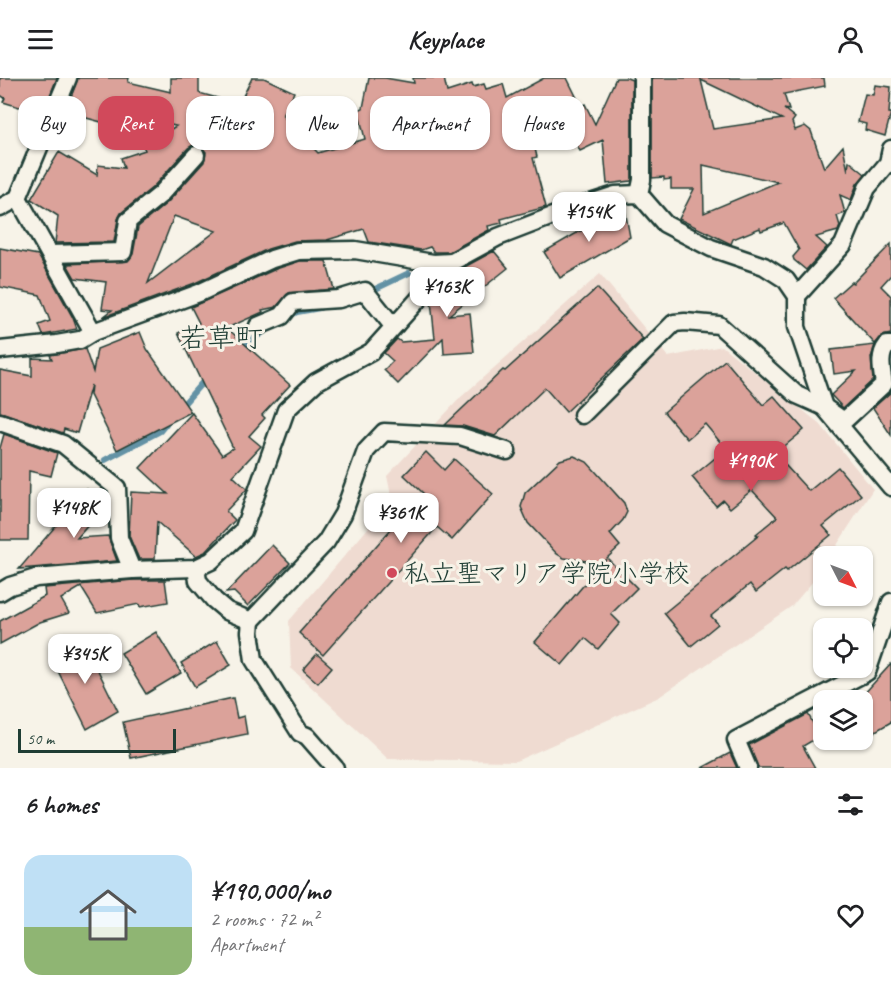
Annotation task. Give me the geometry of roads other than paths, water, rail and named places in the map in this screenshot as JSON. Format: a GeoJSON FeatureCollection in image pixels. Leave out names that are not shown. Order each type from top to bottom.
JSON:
{"type":"FeatureCollection","features":[{"type":"Feature","properties":{"kind":"street"},"geometry":{"type":"LineString","coordinates":[[0,208],[18,198],[68,78]]}},
{"type":"Feature","properties":{"kind":"street"},"geometry":{"type":"LineString","coordinates":[[639,194],[642,180],[642,78]]}},
{"type":"Feature","properties":{"kind":"street"},"geometry":{"type":"LineString","coordinates":[[50,254],[123,252],[128,220],[160,195],[196,155]]}},
{"type":"Feature","properties":{"kind":"street"},"geometry":{"type":"LineString","coordinates":[[797,296],[843,245],[867,188],[890,159]]}},
{"type":"Feature","properties":{"kind":"street"},"geometry":{"type":"LineString","coordinates":[[3,586],[36,578],[132,570],[196,568],[211,561],[243,531],[286,410],[316,382],[371,352],[452,262],[498,237],[563,212],[615,195],[639,194]]}},
{"type":"Feature","properties":{"kind":"street"},"geometry":{"type":"LineString","coordinates":[[639,194],[665,224],[711,248],[764,266],[786,280],[797,296],[797,327],[824,407],[891,487]]}},
{"type":"Feature","properties":{"kind":"street"},"geometry":{"type":"LineString","coordinates":[[18,198],[93,332]]}},
{"type":"Feature","properties":{"kind":"street"},"geometry":{"type":"LineString","coordinates":[[0,350],[80,340],[93,332],[199,293],[272,259],[298,251],[355,250],[433,263],[452,262]]}},
{"type":"Feature","properties":{"kind":"street"},"geometry":{"type":"LineString","coordinates":[[258,326],[282,316],[293,302],[339,299],[365,291],[389,321],[396,324]]}},
{"type":"Feature","properties":{"kind":"street"},"geometry":{"type":"LineString","coordinates":[[582,415],[674,323],[720,325],[797,395],[824,407],[844,421],[884,384],[881,366],[883,350],[887,345],[891,345]]}},
{"type":"Feature","properties":{"kind":"street"},"geometry":{"type":"LineString","coordinates":[[0,422],[63,444],[117,488],[119,538],[132,570]]}},
{"type":"Feature","properties":{"kind":"street"},"geometry":{"type":"LineString","coordinates":[[334,768],[307,736],[300,733],[254,660],[250,632],[251,621],[326,542],[343,514],[366,451],[384,432],[460,436],[507,451]]}},
{"type":"Feature","properties":{"kind":"street"},"geometry":{"type":"LineString","coordinates":[[196,568],[198,581],[214,600],[227,611],[251,621]]}},
{"type":"Feature","properties":{"kind":"street"},"geometry":{"type":"LineString","coordinates":[[748,768],[735,740],[867,672],[891,602]]}},
{"type":"Feature","properties":{"kind":"waterway"},"geometry":{"type":"LineString","coordinates":[[369,292],[409,273]]}},
{"type":"Feature","properties":{"kind":"waterway"},"geometry":{"type":"LineString","coordinates":[[290,316],[297,312],[320,308]]}},
{"type":"Feature","properties":{"kind":"waterway"},"geometry":{"type":"LineString","coordinates":[[239,349],[265,331]]}},
{"type":"Feature","properties":{"kind":"waterway"},"geometry":{"type":"LineString","coordinates":[[180,408],[207,377]]}},
{"type":"Feature","properties":{"kind":"waterway"},"geometry":{"type":"LineString","coordinates":[[105,460],[160,431],[169,420]]}},
{"type":"Feature","properties":{"kind":"place","name":"私立聖マリア学院小学校"},"geometry":{"type":"Point","coordinates":[392,573]}},
{"type":"Feature","properties":{"kind":"district","name":"若草町"},"geometry":{"type":"Point","coordinates":[221,337]}}]}
